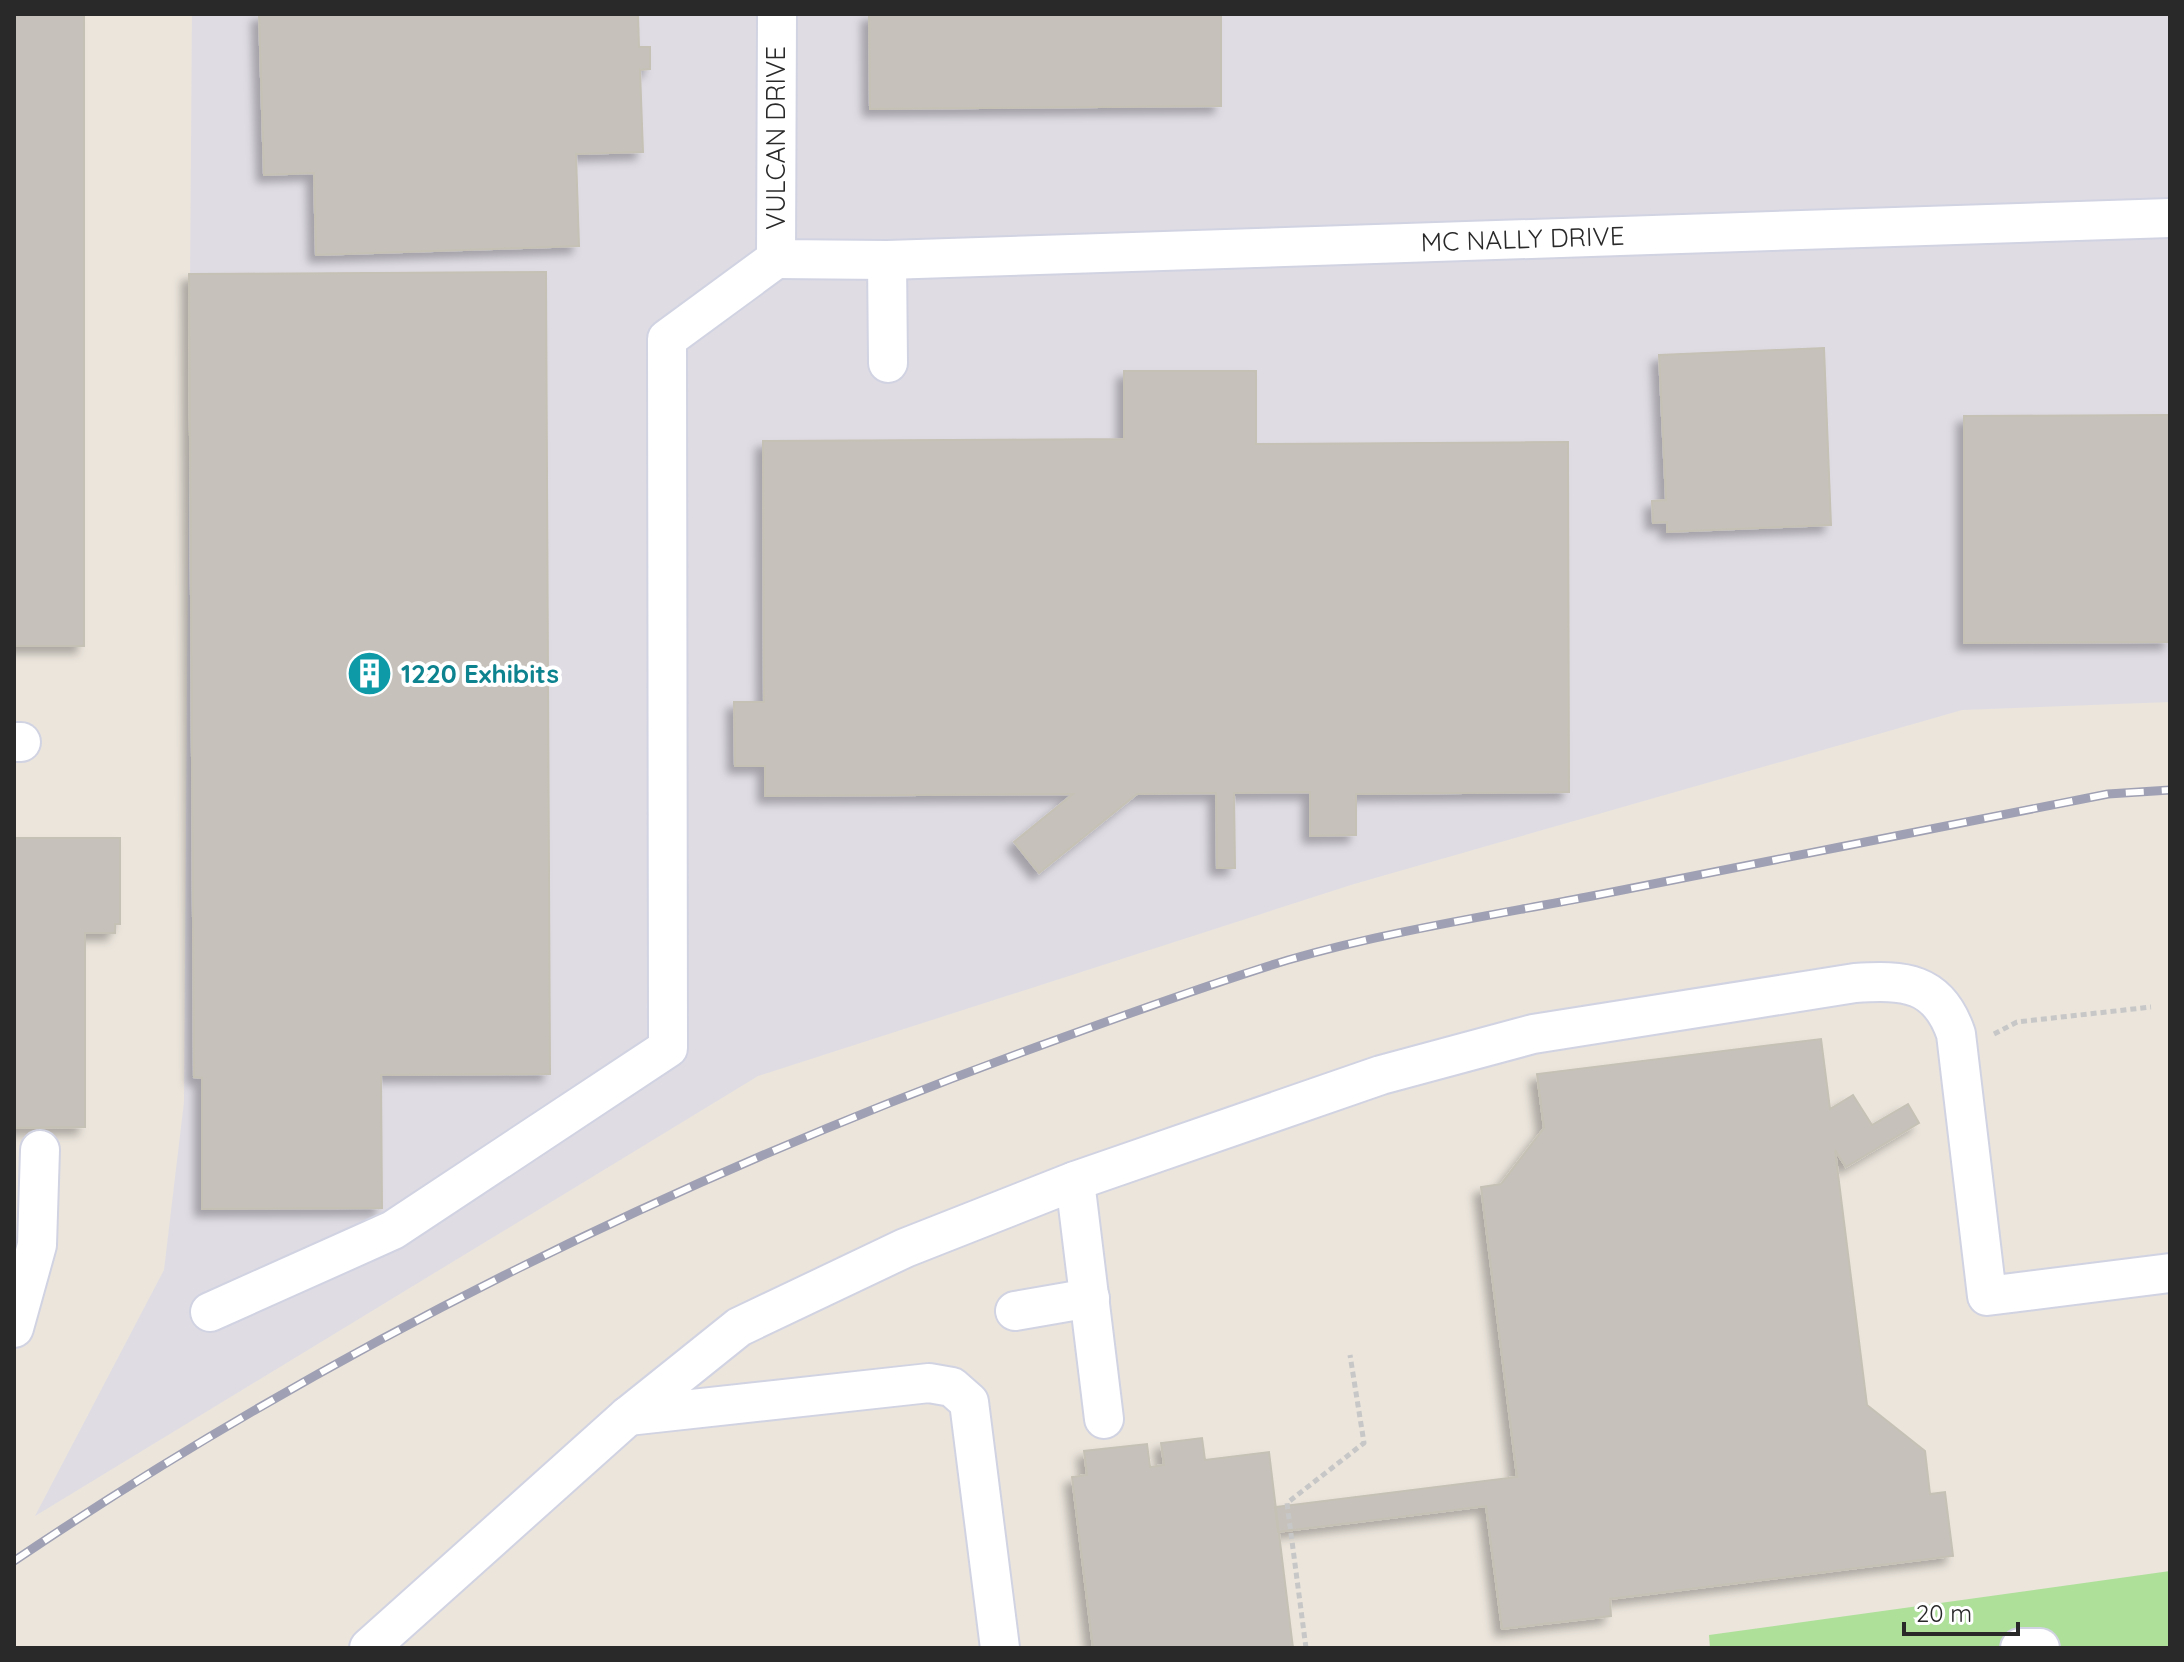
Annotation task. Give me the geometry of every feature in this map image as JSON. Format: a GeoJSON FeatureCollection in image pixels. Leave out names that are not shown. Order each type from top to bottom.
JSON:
{"type":"FeatureCollection","features":[{"type":"Feature","properties":{"kind":"street","name":"VULCAN DRIVE"},"geometry":{"type":"LineString","coordinates":[[777,14],[776,259],[882,260]]}},
{"type":"Feature","properties":{"kind":"street","name":"MC NALLY DRIVE"},"geometry":{"type":"LineString","coordinates":[[882,260],[2170,218]]}},
{"type":"Feature","properties":{"kind":"street"},"geometry":{"type":"LineString","coordinates":[[210,1312],[393,1230],[668,1048],[667,339],[776,259]]}},
{"type":"Feature","properties":{"kind":"street"},"geometry":{"type":"LineString","coordinates":[[882,260],[888,363]]}},
{"type":"Feature","properties":{"kind":"street"},"geometry":{"type":"LineString","coordinates":[[369,1648],[628,1416],[739,1327],[905,1248],[1075,1181],[1381,1075],[1533,1034],[1855,983],[1904,982],[1925,991],[1949,1017],[1958,1053],[1987,1296],[2170,1273]]}},
{"type":"Feature","properties":{"kind":"street"},"geometry":{"type":"LineString","coordinates":[[14,1328],[37,1245],[40,1150]]}},
{"type":"Feature","properties":{"kind":"street"},"geometry":{"type":"LineString","coordinates":[[1075,1181],[1104,1419]]}},
{"type":"Feature","properties":{"kind":"street"},"geometry":{"type":"LineString","coordinates":[[1015,1311],[1090,1298]]}},
{"type":"Feature","properties":{"kind":"street"},"geometry":{"type":"LineString","coordinates":[[628,1416],[929,1383],[952,1387],[969,1402],[1000,1648]]}},
{"type":"Feature","properties":{"kind":"street"},"geometry":{"type":"LineString","coordinates":[[2020,1648],[2040,1648]]}},
{"type":"Feature","properties":{"kind":"path"},"geometry":{"type":"LineString","coordinates":[[1958,1053],[2017,1022],[2151,1007]]}},
{"type":"Feature","properties":{"kind":"path"},"geometry":{"type":"LineString","coordinates":[[1306,1648],[1287,1503],[1364,1443],[1350,1355]]}},
{"type":"Feature","properties":{"kind":"shaded area"},"geometry":{"type":"Polygon","coordinates":[[[192,14],[2170,14],[2170,702],[1962,710],[1354,884],[758,1076],[35,1516],[164,1270],[184,1102],[192,14]]]}},
{"type":"Feature","properties":{"kind":"green space"},"geometry":{"type":"Polygon","coordinates":[[[2170,1571],[2170,1648],[1710,1648],[1709,1635],[2170,1571]]]}},
{"type":"Feature","properties":{"kind":"building"},"geometry":{"type":"Polygon","coordinates":[[[14,14],[84,14],[84,646],[14,646],[14,14]]]}},
{"type":"Feature","properties":{"kind":"building"},"geometry":{"type":"Polygon","coordinates":[[[259,14],[638,14],[639,47],[650,47],[650,69],[640,70],[643,152],[576,154],[579,246],[316,255],[314,173],[264,175],[259,14]]]}},
{"type":"Feature","properties":{"kind":"building"},"geometry":{"type":"Polygon","coordinates":[[[869,14],[1221,14],[1221,106],[870,109],[869,14]]]}},
{"type":"Feature","properties":{"kind":"building","name":"1220 Exhibits"},"geometry":{"type":"Polygon","coordinates":[[[546,272],[550,1074],[381,1075],[382,1208],[202,1209],[202,1078],[194,1077],[189,274],[546,272]]]}},
{"type":"Feature","properties":{"kind":"building"},"geometry":{"type":"Polygon","coordinates":[[[1824,348],[1831,525],[1667,532],[1667,522],[1653,523],[1652,501],[1666,500],[1659,355],[1824,348]]]}},
{"type":"Feature","properties":{"kind":"building"},"geometry":{"type":"Polygon","coordinates":[[[1124,371],[1256,371],[1256,444],[1568,442],[1569,792],[1356,794],[1356,835],[1310,836],[1310,792],[1234,793],[1235,868],[1217,868],[1216,793],[1137,794],[1039,873],[1014,842],[1073,794],[765,796],[765,766],[735,766],[734,702],[764,702],[763,441],[1124,439],[1124,371]]]}},
{"type":"Feature","properties":{"kind":"building"},"geometry":{"type":"Polygon","coordinates":[[[2170,415],[2170,642],[1964,643],[1964,416],[2170,415]]]}},
{"type":"Feature","properties":{"kind":"building"},"geometry":{"type":"Polygon","coordinates":[[[14,838],[120,838],[120,924],[115,924],[115,933],[85,933],[85,1127],[14,1128],[14,838]]]}},
{"type":"Feature","properties":{"kind":"building"},"geometry":{"type":"Polygon","coordinates":[[[1821,1039],[1830,1109],[1853,1095],[1872,1125],[1908,1104],[1919,1123],[1846,1167],[1835,1150],[1867,1405],[1925,1451],[1930,1494],[1945,1492],[1953,1556],[1610,1599],[1611,1616],[1502,1629],[1486,1506],[1278,1532],[1275,1507],[1517,1477],[1481,1187],[1501,1184],[1544,1128],[1537,1074],[1821,1039]]]}},
{"type":"Feature","properties":{"kind":"building"},"geometry":{"type":"Polygon","coordinates":[[[1202,1438],[1205,1460],[1269,1452],[1293,1648],[1093,1648],[1072,1477],[1087,1475],[1084,1451],[1147,1444],[1150,1467],[1164,1465],[1161,1443],[1202,1438]]]}},
{"type":"Feature","properties":{"kind":"railway"},"geometry":{"type":"LineString","coordinates":[[14,1561],[136,1482],[261,1407],[388,1336],[518,1269],[782,1147],[917,1092],[1141,1009],[1288,960],[1399,933],[2108,794],[2170,790]]}},
{"type":"Feature","properties":{"kind":"place","name":"1220 Exhibits"},"geometry":{"type":"Point","coordinates":[370,674]}}]}
